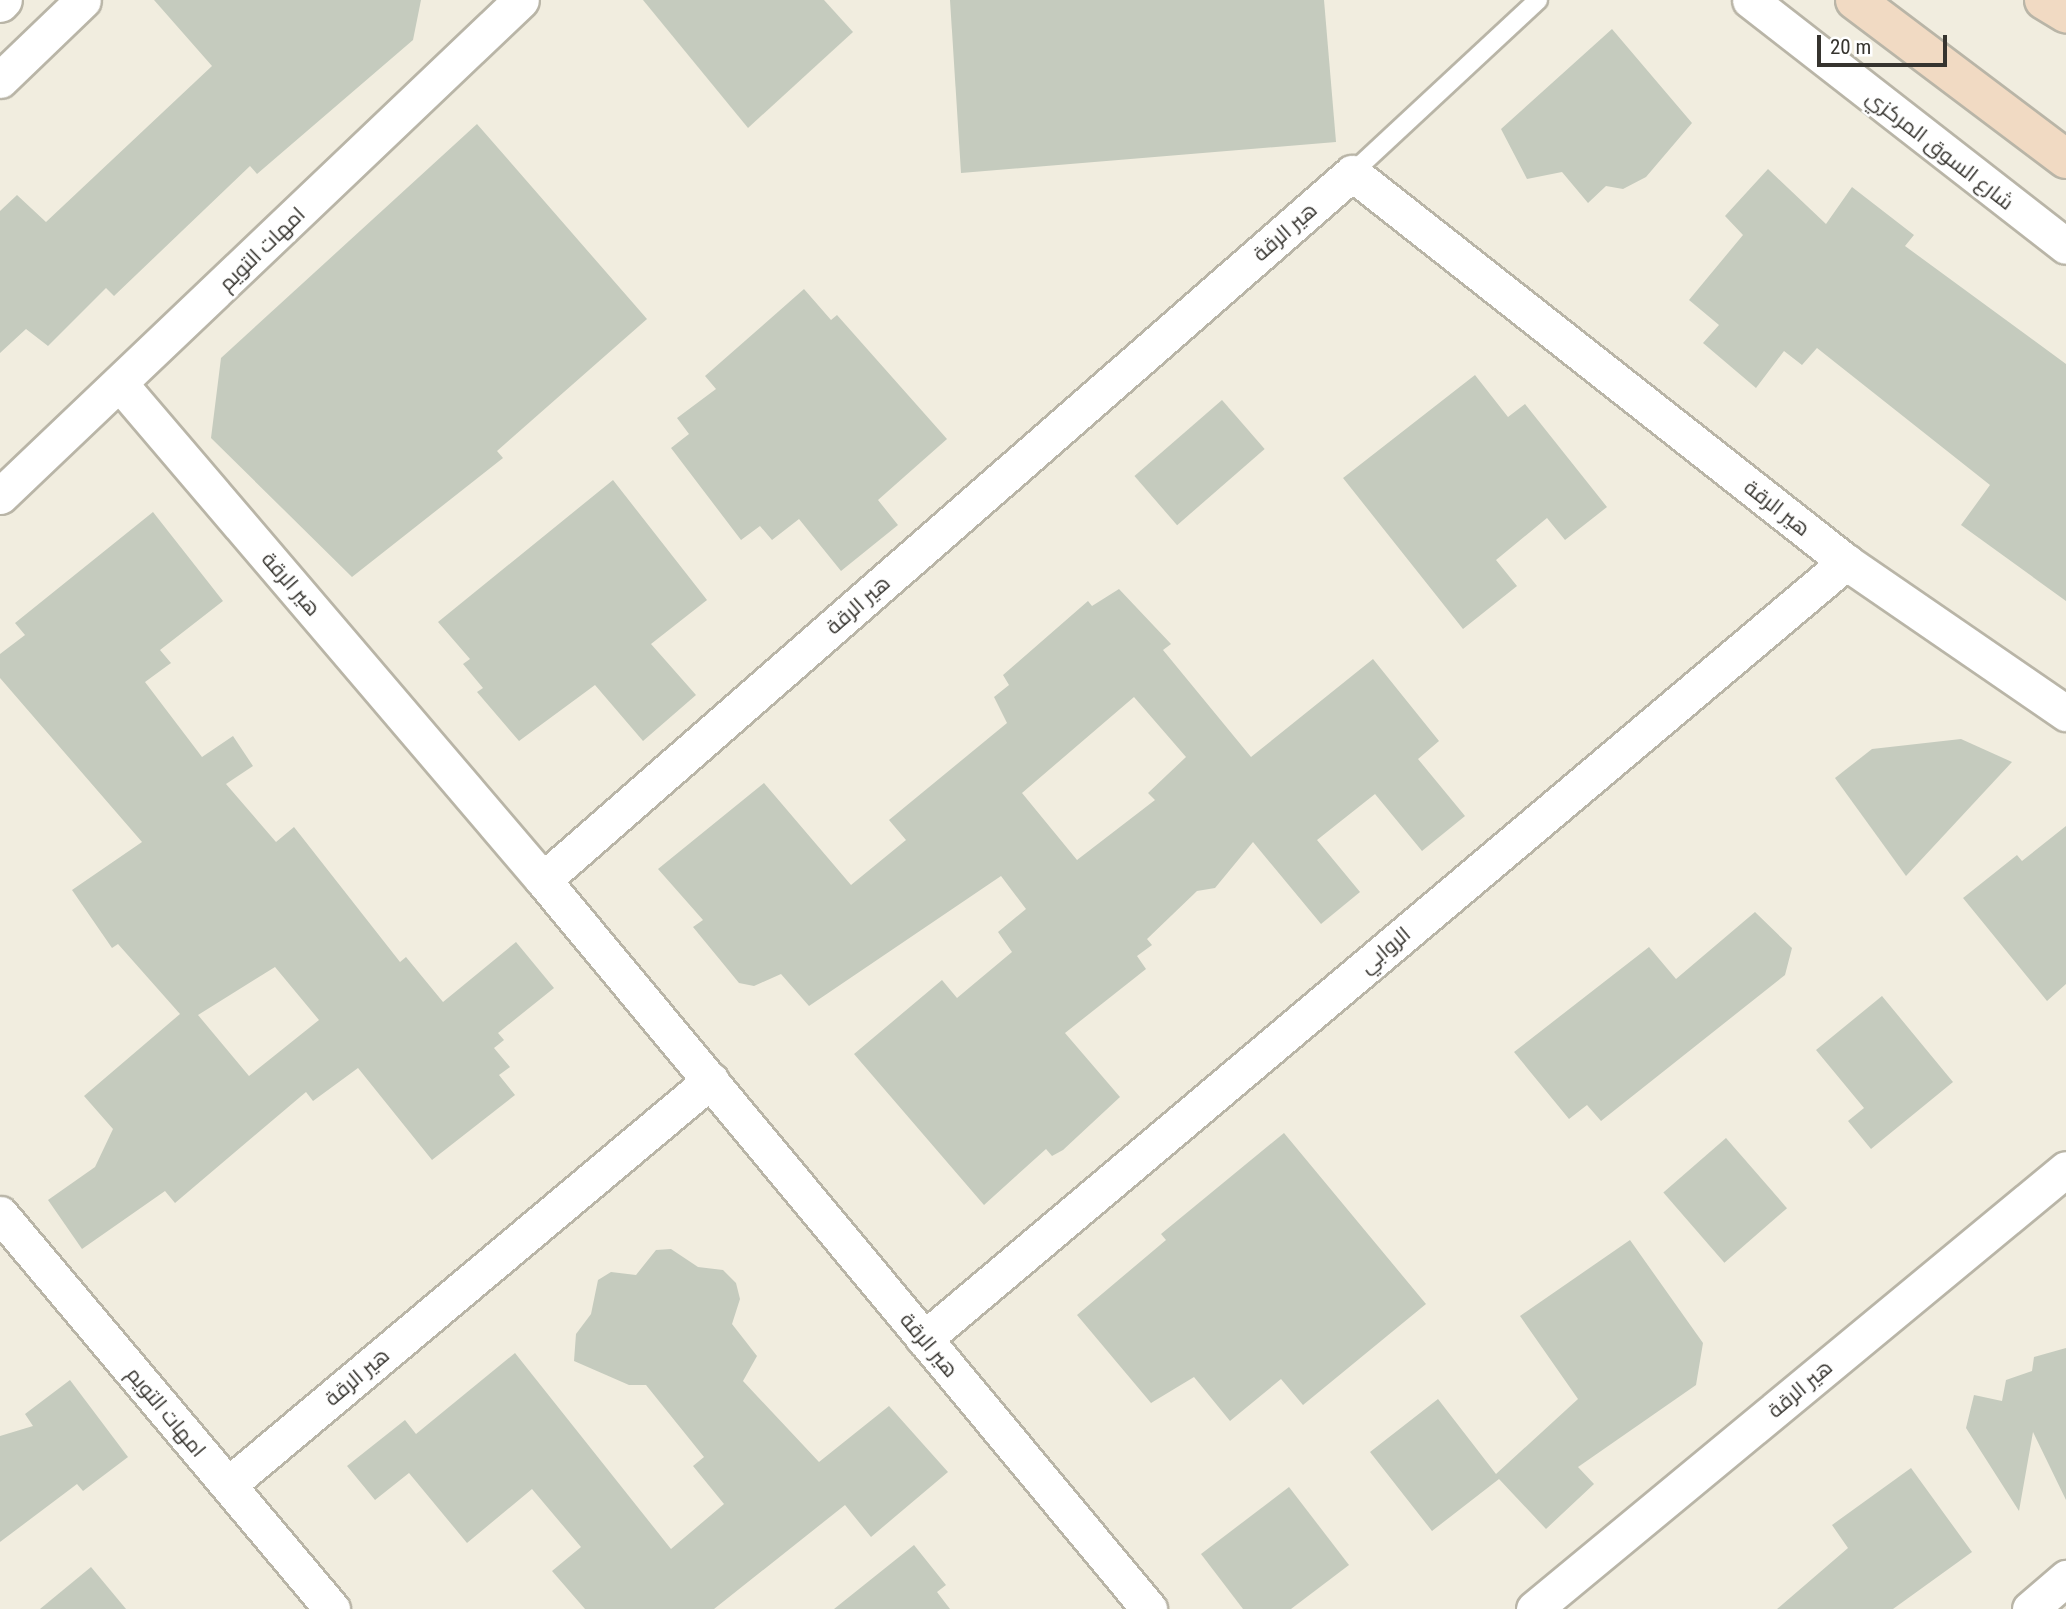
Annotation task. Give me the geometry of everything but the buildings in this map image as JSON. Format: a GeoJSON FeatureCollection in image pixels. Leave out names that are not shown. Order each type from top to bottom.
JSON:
{"type":"FeatureCollection","features":[{"type":"Feature","properties":{"kind":"main road"},"geometry":{"type":"LineString","coordinates":[[1855,0],[2066,159]]}},
{"type":"Feature","properties":{"kind":"main road"},"geometry":{"type":"LineString","coordinates":[[2044,0],[2066,13]]}},
{"type":"Feature","properties":{"kind":"street"},"geometry":{"type":"LineString","coordinates":[[0,80],[83,0]]}},
{"type":"Feature","properties":{"kind":"street","name":"امهات التويم"},"geometry":{"type":"LineString","coordinates":[[0,496],[521,0]]}},
{"type":"Feature","properties":{"kind":"street","name":"شارع السوق المركزي"},"geometry":{"type":"LineString","coordinates":[[1750,0],[2066,246]]}},
{"type":"Feature","properties":{"kind":"street","name":"هير الرقة"},"geometry":{"type":"LineString","coordinates":[[543,880],[1352,173],[1846,562],[2066,713]]}},
{"type":"Feature","properties":{"kind":"street","name":"هير الرقة"},"geometry":{"type":"LineString","coordinates":[[120,384],[543,880],[1149,1609]]}},
{"type":"Feature","properties":{"kind":"street","name":"الروابي"},"geometry":{"type":"LineString","coordinates":[[924,1339],[1846,562]]}},
{"type":"Feature","properties":{"kind":"street","name":"هير الرقة"},"geometry":{"type":"LineString","coordinates":[[228,1485],[711,1080]]}},
{"type":"Feature","properties":{"kind":"street","name":"هير الرقة"},"geometry":{"type":"LineString","coordinates":[[1534,1609],[2066,1170]]}},
{"type":"Feature","properties":{"kind":"street","name":"امهات التويم"},"geometry":{"type":"LineString","coordinates":[[0,1214],[332,1609]]}},
{"type":"Feature","properties":{"kind":"street"},"geometry":{"type":"LineString","coordinates":[[2030,1609],[2066,1578]]}},
{"type":"Feature","properties":{"kind":"lane"},"geometry":{"type":"LineString","coordinates":[[1352,173],[1538,0]]}}]}
